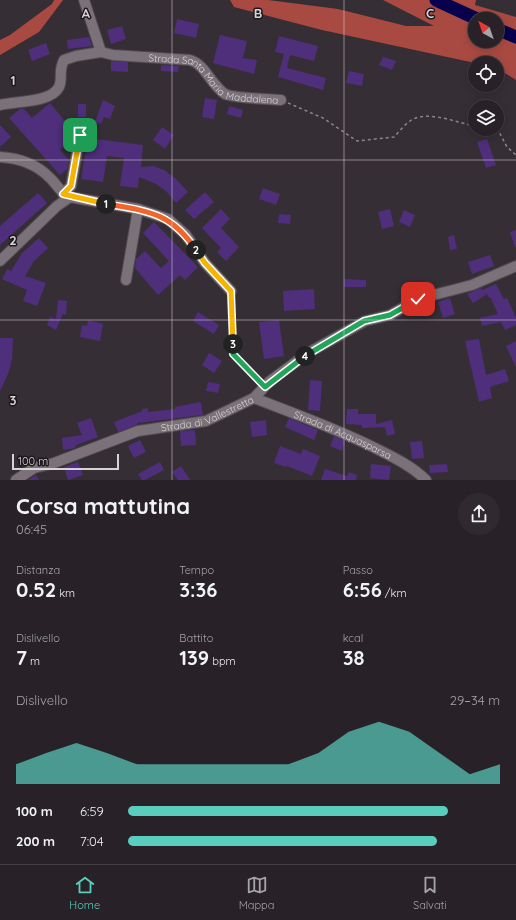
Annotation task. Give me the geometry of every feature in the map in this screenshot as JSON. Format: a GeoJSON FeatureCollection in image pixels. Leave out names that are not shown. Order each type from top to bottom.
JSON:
{"type":"FeatureCollection","features":[{"type":"Feature","properties":{"kind":"street"},"geometry":{"type":"LineString","coordinates":[[84,0],[101,52]]}},
{"type":"Feature","properties":{"kind":"street","name":"Strada Santa Maria Maddalena"},"geometry":{"type":"LineString","coordinates":[[0,105],[32,101],[53,93],[58,88],[61,80],[60,68],[64,60],[76,56],[101,52],[113,55],[190,60],[197,62],[217,87],[227,95],[281,100]]}},
{"type":"Feature","properties":{"kind":"street"},"geometry":{"type":"LineString","coordinates":[[0,260],[66,196],[71,186],[80,135]]}},
{"type":"Feature","properties":{"kind":"street"},"geometry":{"type":"LineString","coordinates":[[0,158],[15,158],[32,165],[49,177],[66,196],[138,210],[168,219],[186,235],[205,263],[231,291]]}},
{"type":"Feature","properties":{"kind":"street"},"geometry":{"type":"LineString","coordinates":[[126,280],[138,210]]}},
{"type":"Feature","properties":{"kind":"street","name":"Strada di Vallestretta"},"geometry":{"type":"LineString","coordinates":[[16,480],[34,468],[54,463],[138,431],[206,421],[254,398],[265,387],[308,353],[364,321],[390,315],[418,299],[472,285],[516,266]]}},
{"type":"Feature","properties":{"kind":"street","name":"Strada di Acquasparsa"},"geometry":{"type":"LineString","coordinates":[[254,398],[342,432],[388,455],[419,473],[426,480]]}},
{"type":"Feature","properties":{"kind":"path","name":"Strada Santa Maria Maddalena"},"geometry":{"type":"LineString","coordinates":[[281,100],[323,118],[357,141],[394,137],[411,120],[431,116],[468,124]]}},
{"type":"Feature","properties":{"kind":"path"},"geometry":{"type":"LineString","coordinates":[[501,136],[506,147],[516,155]]}},
{"type":"Feature","properties":{"kind":"path"},"geometry":{"type":"LineString","coordinates":[[231,291],[233,354],[265,387]]}},
{"type":"Feature","properties":{"kind":"shaded area"},"geometry":{"type":"Polygon","coordinates":[[[54,0],[63,0],[39,32],[0,55],[0,40],[10,35],[52,4],[54,0]]]}},
{"type":"Feature","properties":{"kind":"shaded area"},"geometry":{"type":"Polygon","coordinates":[[[230,0],[268,0],[338,9],[406,26],[434,26],[383,0],[476,0],[475,5],[499,12],[468,12],[468,48],[504,48],[504,13],[516,17],[516,80],[504,72],[504,56],[468,56],[468,61],[322,30],[234,7],[230,0]]]}},
{"type":"Feature","properties":{"kind":"building"},"geometry":{"type":"Polygon","coordinates":[[[177,19],[199,24],[196,38],[174,33],[177,19]]]}},
{"type":"Feature","properties":{"kind":"building"},"geometry":{"type":"Polygon","coordinates":[[[122,26],[126,39],[111,44],[107,30],[122,26]]]}},
{"type":"Feature","properties":{"kind":"building"},"geometry":{"type":"Polygon","coordinates":[[[220,35],[247,41],[243,58],[257,60],[254,74],[213,63],[220,35]]]}},
{"type":"Feature","properties":{"kind":"building"},"geometry":{"type":"Polygon","coordinates":[[[279,36],[318,46],[314,61],[290,55],[287,68],[326,78],[323,90],[278,77],[284,54],[275,52],[279,36]]]}},
{"type":"Feature","properties":{"kind":"building"},"geometry":{"type":"Polygon","coordinates":[[[89,37],[92,46],[68,49],[67,40],[89,37]]]}},
{"type":"Feature","properties":{"kind":"building"},"geometry":{"type":"Polygon","coordinates":[[[46,43],[50,54],[32,61],[28,50],[46,43]]]}},
{"type":"Feature","properties":{"kind":"building"},"geometry":{"type":"Polygon","coordinates":[[[383,57],[396,61],[392,70],[379,65],[383,57]]]}},
{"type":"Feature","properties":{"kind":"building"},"geometry":{"type":"Polygon","coordinates":[[[111,61],[128,62],[128,72],[111,71],[111,61]]]}},
{"type":"Feature","properties":{"kind":"building"},"geometry":{"type":"Polygon","coordinates":[[[161,65],[179,66],[178,72],[161,71],[161,65]]]}},
{"type":"Feature","properties":{"kind":"building"},"geometry":{"type":"Polygon","coordinates":[[[349,71],[364,74],[362,86],[346,83],[349,71]]]}},
{"type":"Feature","properties":{"kind":"building"},"geometry":{"type":"Polygon","coordinates":[[[205,98],[217,100],[214,119],[202,117],[205,98]]]}},
{"type":"Feature","properties":{"kind":"building"},"geometry":{"type":"Polygon","coordinates":[[[103,100],[115,106],[110,119],[104,117],[101,124],[95,122],[103,100]]]}},
{"type":"Feature","properties":{"kind":"building"},"geometry":{"type":"Polygon","coordinates":[[[50,103],[74,132],[73,139],[60,150],[69,160],[67,169],[60,175],[9,118],[23,108],[32,118],[50,103]]]}},
{"type":"Feature","properties":{"kind":"building"},"geometry":{"type":"Polygon","coordinates":[[[78,104],[86,104],[86,117],[78,117],[78,104]]]}},
{"type":"Feature","properties":{"kind":"building"},"geometry":{"type":"Polygon","coordinates":[[[229,106],[243,110],[241,118],[227,114],[229,106]]]}},
{"type":"Feature","properties":{"kind":"building"},"geometry":{"type":"Polygon","coordinates":[[[0,125],[11,137],[0,147],[0,125]]]}},
{"type":"Feature","properties":{"kind":"building"},"geometry":{"type":"Polygon","coordinates":[[[162,127],[174,135],[165,149],[153,140],[162,127]]]}},
{"type":"Feature","properties":{"kind":"building"},"geometry":{"type":"Polygon","coordinates":[[[88,138],[143,145],[141,167],[154,166],[164,170],[175,178],[188,192],[176,203],[166,191],[156,184],[139,177],[138,188],[120,186],[124,158],[107,156],[103,182],[81,179],[88,138]]]}},
{"type":"Feature","properties":{"kind":"building"},"geometry":{"type":"Polygon","coordinates":[[[487,139],[496,165],[486,168],[477,142],[487,139]]]}},
{"type":"Feature","properties":{"kind":"building"},"geometry":{"type":"Polygon","coordinates":[[[263,188],[280,194],[276,205],[259,199],[263,188]]]}},
{"type":"Feature","properties":{"kind":"building"},"geometry":{"type":"Polygon","coordinates":[[[205,192],[214,202],[194,219],[185,210],[205,192]]]}},
{"type":"Feature","properties":{"kind":"building"},"geometry":{"type":"Polygon","coordinates":[[[38,193],[47,203],[0,245],[0,226],[38,193]]]}},
{"type":"Feature","properties":{"kind":"building"},"geometry":{"type":"Polygon","coordinates":[[[221,209],[230,219],[221,228],[239,247],[226,261],[217,252],[221,248],[202,228],[221,209]]]}},
{"type":"Feature","properties":{"kind":"building"},"geometry":{"type":"Polygon","coordinates":[[[390,209],[394,226],[382,229],[378,212],[390,209]]]}},
{"type":"Feature","properties":{"kind":"building"},"geometry":{"type":"Polygon","coordinates":[[[404,210],[415,215],[410,227],[399,222],[404,210]]]}},
{"type":"Feature","properties":{"kind":"building"},"geometry":{"type":"Polygon","coordinates":[[[279,214],[291,215],[290,224],[278,223],[279,214]]]}},
{"type":"Feature","properties":{"kind":"building"},"geometry":{"type":"Polygon","coordinates":[[[154,222],[198,267],[185,280],[180,275],[158,295],[135,268],[136,259],[145,251],[161,268],[169,261],[143,233],[154,222]]]}},
{"type":"Feature","properties":{"kind":"building"},"geometry":{"type":"Polygon","coordinates":[[[516,230],[516,247],[515,247],[510,232],[516,230]]]}},
{"type":"Feature","properties":{"kind":"building"},"geometry":{"type":"Polygon","coordinates":[[[454,235],[457,249],[450,250],[448,237],[454,235]]]}},
{"type":"Feature","properties":{"kind":"building"},"geometry":{"type":"Polygon","coordinates":[[[39,238],[48,248],[34,261],[25,276],[46,283],[37,306],[23,301],[27,290],[2,279],[7,269],[11,271],[22,253],[39,238]]]}},
{"type":"Feature","properties":{"kind":"building"},"geometry":{"type":"Polygon","coordinates":[[[490,255],[494,266],[472,274],[468,262],[490,255]]]}},
{"type":"Feature","properties":{"kind":"building"},"geometry":{"type":"Polygon","coordinates":[[[344,279],[366,280],[366,287],[344,287],[344,279]]]}},
{"type":"Feature","properties":{"kind":"building"},"geometry":{"type":"Polygon","coordinates":[[[496,284],[504,299],[507,298],[516,318],[516,325],[505,330],[501,322],[482,326],[480,318],[498,314],[487,294],[473,303],[467,294],[496,284]]]}},
{"type":"Feature","properties":{"kind":"building"},"geometry":{"type":"Polygon","coordinates":[[[314,289],[315,309],[284,311],[283,291],[314,289]]]}},
{"type":"Feature","properties":{"kind":"building"},"geometry":{"type":"Polygon","coordinates":[[[450,298],[455,314],[443,318],[438,302],[450,298]]]}},
{"type":"Feature","properties":{"kind":"building"},"geometry":{"type":"Polygon","coordinates":[[[58,300],[67,301],[66,315],[63,314],[56,330],[47,325],[50,317],[56,319],[58,300]]]}},
{"type":"Feature","properties":{"kind":"building"},"geometry":{"type":"Polygon","coordinates":[[[198,312],[219,325],[214,334],[193,321],[198,312]]]}},
{"type":"Feature","properties":{"kind":"building"},"geometry":{"type":"Polygon","coordinates":[[[88,320],[103,324],[100,341],[80,337],[82,325],[87,326],[88,320]]]}},
{"type":"Feature","properties":{"kind":"building"},"geometry":{"type":"Polygon","coordinates":[[[279,320],[284,356],[264,359],[259,322],[279,320]]]}},
{"type":"Feature","properties":{"kind":"building"},"geometry":{"type":"Polygon","coordinates":[[[0,338],[13,338],[12,360],[8,374],[0,391],[0,338]]]}},
{"type":"Feature","properties":{"kind":"building"},"geometry":{"type":"Polygon","coordinates":[[[479,339],[486,375],[505,369],[509,381],[490,387],[492,398],[479,402],[465,341],[479,339]]]}},
{"type":"Feature","properties":{"kind":"building"},"geometry":{"type":"Polygon","coordinates":[[[516,341],[516,367],[506,346],[516,341]]]}},
{"type":"Feature","properties":{"kind":"building"},"geometry":{"type":"Polygon","coordinates":[[[209,353],[222,361],[214,373],[202,365],[209,353]]]}},
{"type":"Feature","properties":{"kind":"building"},"geometry":{"type":"Polygon","coordinates":[[[310,380],[322,381],[320,411],[308,410],[310,380]]]}},
{"type":"Feature","properties":{"kind":"building"},"geometry":{"type":"Polygon","coordinates":[[[208,382],[220,384],[218,393],[206,391],[208,382]]]}},
{"type":"Feature","properties":{"kind":"building"},"geometry":{"type":"Polygon","coordinates":[[[201,402],[203,415],[137,423],[137,425],[118,432],[114,422],[142,411],[142,409],[148,408],[148,412],[175,409],[175,407],[201,402]]]}},
{"type":"Feature","properties":{"kind":"building"},"geometry":{"type":"Polygon","coordinates":[[[347,409],[358,409],[358,414],[376,414],[376,424],[392,420],[395,434],[387,436],[385,427],[362,428],[362,425],[346,424],[347,409]]]}},
{"type":"Feature","properties":{"kind":"building"},"geometry":{"type":"Polygon","coordinates":[[[91,418],[98,437],[76,445],[75,448],[63,450],[62,438],[82,435],[77,423],[91,418]]]}},
{"type":"Feature","properties":{"kind":"building"},"geometry":{"type":"Polygon","coordinates":[[[289,418],[318,430],[314,440],[285,427],[289,418]]]}},
{"type":"Feature","properties":{"kind":"building"},"geometry":{"type":"Polygon","coordinates":[[[266,420],[267,435],[252,437],[250,422],[266,420]]]}},
{"type":"Feature","properties":{"kind":"building"},"geometry":{"type":"Polygon","coordinates":[[[195,430],[196,445],[181,446],[180,431],[195,430]]]}},
{"type":"Feature","properties":{"kind":"building"},"geometry":{"type":"Polygon","coordinates":[[[334,436],[345,441],[342,451],[330,446],[334,436]]]}},
{"type":"Feature","properties":{"kind":"building"},"geometry":{"type":"Polygon","coordinates":[[[140,440],[146,452],[134,458],[128,446],[140,440]]]}},
{"type":"Feature","properties":{"kind":"building"},"geometry":{"type":"Polygon","coordinates":[[[422,441],[424,458],[412,459],[410,442],[422,441]]]}},
{"type":"Feature","properties":{"kind":"building"},"geometry":{"type":"Polygon","coordinates":[[[280,446],[301,454],[303,449],[320,456],[312,476],[287,466],[274,463],[280,446]]]}},
{"type":"Feature","properties":{"kind":"building"},"geometry":{"type":"Polygon","coordinates":[[[78,462],[83,475],[68,480],[64,467],[78,462]]]}},
{"type":"Feature","properties":{"kind":"building"},"geometry":{"type":"Polygon","coordinates":[[[160,462],[164,470],[145,480],[142,480],[138,474],[160,462]]]}},
{"type":"Feature","properties":{"kind":"building"},"geometry":{"type":"Polygon","coordinates":[[[371,464],[391,466],[389,480],[370,478],[371,464]]]}},
{"type":"Feature","properties":{"kind":"building"},"geometry":{"type":"Polygon","coordinates":[[[447,464],[448,472],[430,473],[429,465],[447,464]]]}},
{"type":"Feature","properties":{"kind":"building"},"geometry":{"type":"Polygon","coordinates":[[[181,466],[190,480],[178,480],[172,472],[181,466]]]}},
{"type":"Feature","properties":{"kind":"building"},"geometry":{"type":"Polygon","coordinates":[[[325,469],[347,476],[349,472],[357,475],[356,480],[321,480],[325,469]]]}},
{"type":"Feature","properties":{"kind":"building"},"geometry":{"type":"Polygon","coordinates":[[[36,475],[39,480],[28,480],[36,475]]]}},
{"type":"Feature","properties":{"kind":"waterway"},"geometry":{"type":"LineString","coordinates":[[436,0],[468,15]]}},
{"type":"Feature","properties":{"kind":"waterway"},"geometry":{"type":"LineString","coordinates":[[504,32],[516,37]]}},
{"type":"Feature","properties":{"kind":"route"},"geometry":{"type":"LineString","coordinates":[[80,135],[71,186],[63,194],[70,197],[138,210],[168,219],[186,235],[205,263],[231,291],[233,354],[265,387],[270,381],[308,353],[364,321],[390,315],[418,299]]}}]}
